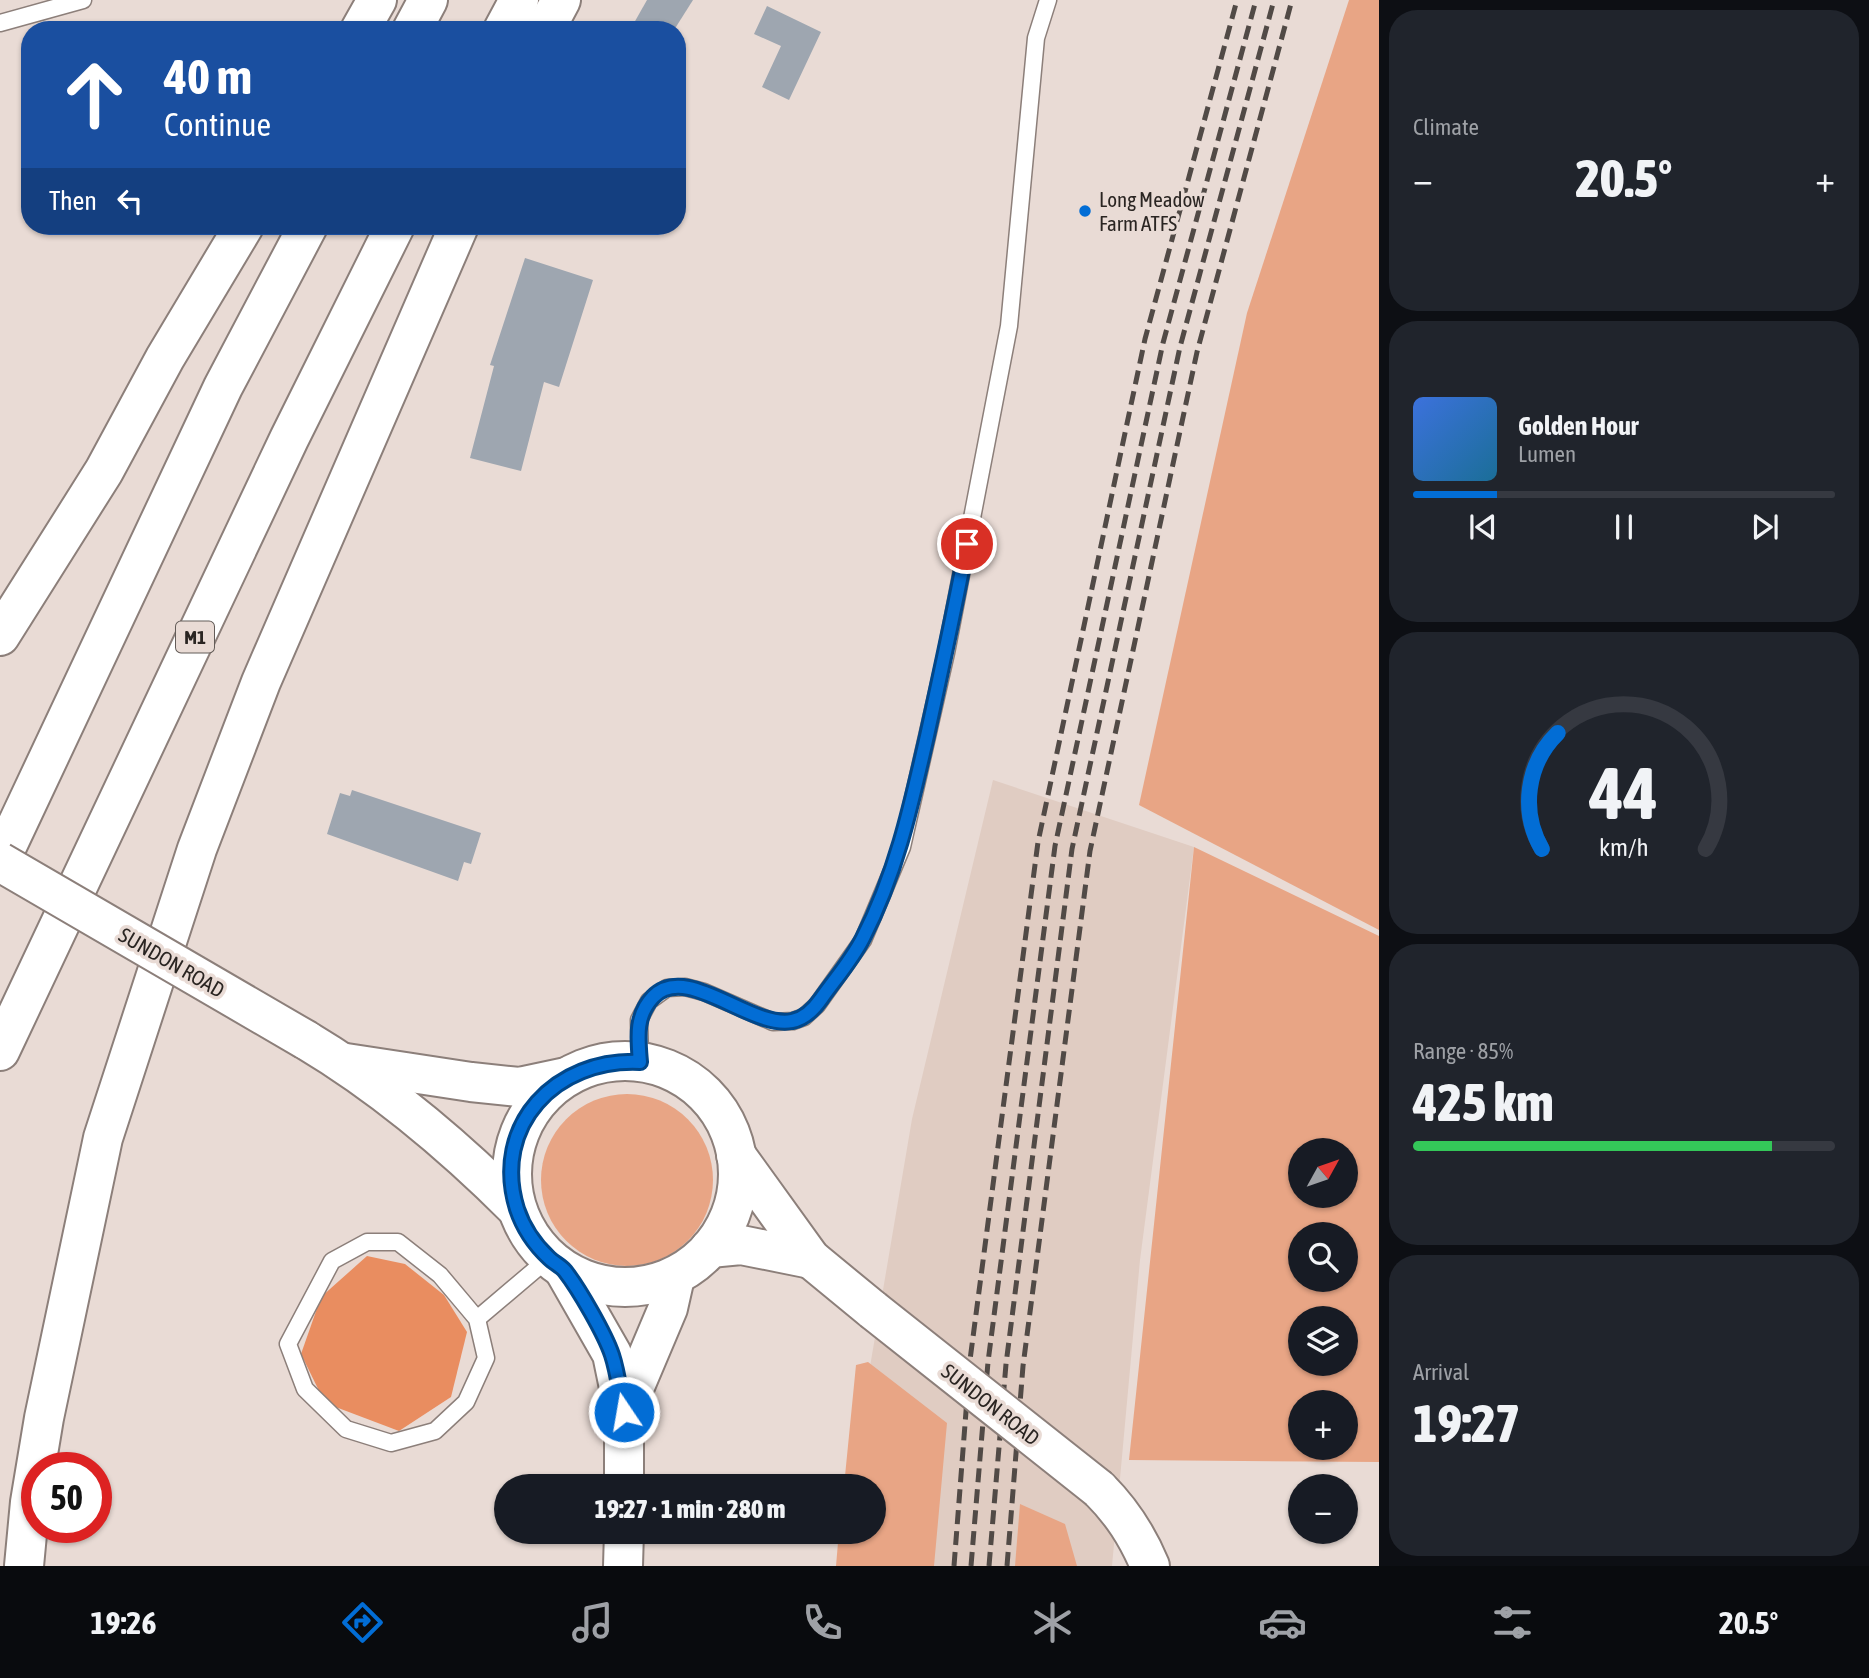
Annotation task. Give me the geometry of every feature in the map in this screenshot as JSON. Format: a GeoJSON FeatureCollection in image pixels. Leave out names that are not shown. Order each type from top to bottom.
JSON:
{"type":"FeatureCollection","features":[{"type":"Feature","properties":{"kind":"main road"},"geometry":{"type":"LineString","coordinates":[[365,21],[377,0]]}},
{"type":"Feature","properties":{"kind":"main road"},"geometry":{"type":"LineString","coordinates":[[417,21],[428,0]]}},
{"type":"Feature","properties":{"kind":"main road"},"geometry":{"type":"LineString","coordinates":[[508,21],[519,0]]}},
{"type":"Feature","properties":{"kind":"main road"},"geometry":{"type":"LineString","coordinates":[[550,21],[561,0]]}},
{"type":"Feature","properties":{"kind":"main road"},"geometry":{"type":"LineString","coordinates":[[0,636],[104,471],[165,358],[239,235]]}},
{"type":"Feature","properties":{"kind":"main road"},"geometry":{"type":"LineString","coordinates":[[0,862],[223,387],[303,235]]}},
{"type":"Feature","properties":{"kind":"main road","name":"M1"},"geometry":{"type":"LineString","coordinates":[[0,1051],[289,439],[391,235]]}},
{"type":"Feature","properties":{"kind":"main road"},"geometry":{"type":"LineString","coordinates":[[24,1566],[30,1502],[44,1419],[103,1138],[192,862],[261,682],[455,235]]}},
{"type":"Feature","properties":{"kind":"main road","name":"SUNDON ROAD"},"geometry":{"type":"LineString","coordinates":[[0,862],[344,1063],[466,1159],[517,1209]]}},
{"type":"Feature","properties":{"kind":"main road"},"geometry":{"type":"LineString","coordinates":[[556,1264],[601,1285],[627,1287],[675,1277],[699,1260],[724,1228],[733,1208],[738,1180],[736,1155],[723,1118],[697,1088],[678,1074],[640,1062],[600,1064],[566,1077],[540,1099],[520,1132],[512,1170],[517,1209],[535,1243],[556,1264],[612,1354],[624,1412],[624,1474]]}},
{"type":"Feature","properties":{"kind":"main road","name":"SUNDON ROAD"},"geometry":{"type":"LineString","coordinates":[[344,1063],[519,1087],[566,1077]]}},
{"type":"Feature","properties":{"kind":"main road","name":"SUNDON ROAD"},"geometry":{"type":"LineString","coordinates":[[736,1155],[811,1259],[1098,1489],[1117,1507],[1136,1533],[1150,1566]]}},
{"type":"Feature","properties":{"kind":"main road","name":"SUNDON ROAD"},"geometry":{"type":"LineString","coordinates":[[710,1248],[741,1245],[811,1259]]}},
{"type":"Feature","properties":{"kind":"main road"},"geometry":{"type":"LineString","coordinates":[[624,1412],[668,1308],[675,1277]]}},
{"type":"Feature","properties":{"kind":"main road"},"geometry":{"type":"LineString","coordinates":[[623,1566],[624,1544]]}},
{"type":"Feature","properties":{"kind":"lane"},"geometry":{"type":"LineString","coordinates":[[0,23],[83,0]]}},
{"type":"Feature","properties":{"kind":"lane"},"geometry":{"type":"LineString","coordinates":[[640,1062],[639,1020],[649,1002],[667,988],[685,987],[705,992],[773,1022],[793,1021],[804,1017],[817,1005],[863,940],[902,847],[946,653],[1009,326],[1036,38],[1048,0]]}},
{"type":"Feature","properties":{"kind":"lane"},"geometry":{"type":"LineString","coordinates":[[367,1242],[398,1242],[440,1275],[477,1319],[486,1358],[466,1402],[435,1431],[391,1443],[346,1429],[305,1389],[288,1344],[332,1261],[367,1242]]}},
{"type":"Feature","properties":{"kind":"lane"},"geometry":{"type":"LineString","coordinates":[[477,1319],[556,1264]]}},
{"type":"Feature","properties":{"kind":"shaded area"},"geometry":{"type":"Polygon","coordinates":[[[1349,0],[1379,0],[1379,930],[1139,805],[1247,313],[1349,0]]]}},
{"type":"Feature","properties":{"kind":"shaded area"},"geometry":{"type":"Polygon","coordinates":[[[993,780],[1194,847],[1140,1260],[1112,1566],[846,1566],[863,1544],[886,1544],[886,1474],[871,1474],[863,1408],[912,1119],[993,780]]]}},
{"type":"Feature","properties":{"kind":"shaded area"},"geometry":{"type":"Polygon","coordinates":[[[1194,847],[1379,936],[1379,1462],[1129,1460],[1194,847]]]}},
{"type":"Feature","properties":{"kind":"shaded area"},"geometry":{"type":"Polygon","coordinates":[[[627,1094],[660,1100],[688,1119],[707,1147],[713,1180],[707,1213],[688,1241],[660,1260],[627,1266],[594,1260],[566,1241],[547,1213],[541,1180],[547,1147],[566,1119],[594,1100],[627,1094]]]}},
{"type":"Feature","properties":{"kind":"shaded area"},"geometry":{"type":"Polygon","coordinates":[[[367,1256],[405,1264],[444,1295],[467,1332],[451,1397],[399,1431],[325,1403],[301,1354],[321,1297],[367,1256]]]}},
{"type":"Feature","properties":{"kind":"shaded area"},"geometry":{"type":"Polygon","coordinates":[[[868,1362],[947,1423],[934,1566],[836,1566],[838,1544],[886,1544],[886,1474],[845,1474],[856,1365],[868,1362]]]}},
{"type":"Feature","properties":{"kind":"shaded area"},"geometry":{"type":"Polygon","coordinates":[[[1020,1504],[1065,1524],[1077,1566],[1015,1566],[1020,1504]]]}},
{"type":"Feature","properties":{"kind":"building"},"geometry":{"type":"Polygon","coordinates":[[[647,0],[693,0],[680,21],[635,21],[647,0]]]}},
{"type":"Feature","properties":{"kind":"building"},"geometry":{"type":"Polygon","coordinates":[[[767,6],[821,32],[789,100],[762,87],[781,46],[754,34],[767,6]]]}},
{"type":"Feature","properties":{"kind":"building"},"geometry":{"type":"Polygon","coordinates":[[[525,258],[593,280],[559,387],[544,382],[521,471],[470,458],[494,366],[490,365],[525,258]]]}},
{"type":"Feature","properties":{"kind":"building"},"geometry":{"type":"Polygon","coordinates":[[[352,790],[481,833],[471,864],[464,862],[458,881],[327,834],[340,793],[350,796],[352,790]]]}},
{"type":"Feature","properties":{"kind":"railway"},"geometry":{"type":"LineString","coordinates":[[954,1566],[970,1360],[1038,842],[1145,339],[1237,0]]}},
{"type":"Feature","properties":{"kind":"railway"},"geometry":{"type":"LineString","coordinates":[[971,1566],[988,1362],[1055,846],[1163,343],[1256,0]]}},
{"type":"Feature","properties":{"kind":"railway"},"geometry":{"type":"LineString","coordinates":[[989,1566],[1006,1364],[1072,849],[1180,347],[1274,0]]}},
{"type":"Feature","properties":{"kind":"railway"},"geometry":{"type":"LineString","coordinates":[[1007,1566],[1023,1366],[1090,851],[1197,352],[1292,0]]}},
{"type":"Feature","properties":{"kind":"place","name":"Long Meadow Farm ATFS"},"geometry":{"type":"Point","coordinates":[1085,211]}},
{"type":"Feature","properties":{"kind":"route"},"geometry":{"type":"LineString","coordinates":[[624,1412],[612,1354],[564,1270],[535,1243],[517,1209],[512,1170],[520,1132],[540,1099],[566,1077],[600,1064],[640,1062],[639,1020],[649,1002],[667,988],[685,987],[705,992],[773,1022],[793,1021],[804,1017],[817,1005],[863,940],[902,847],[946,653],[967,544]]}}]}
